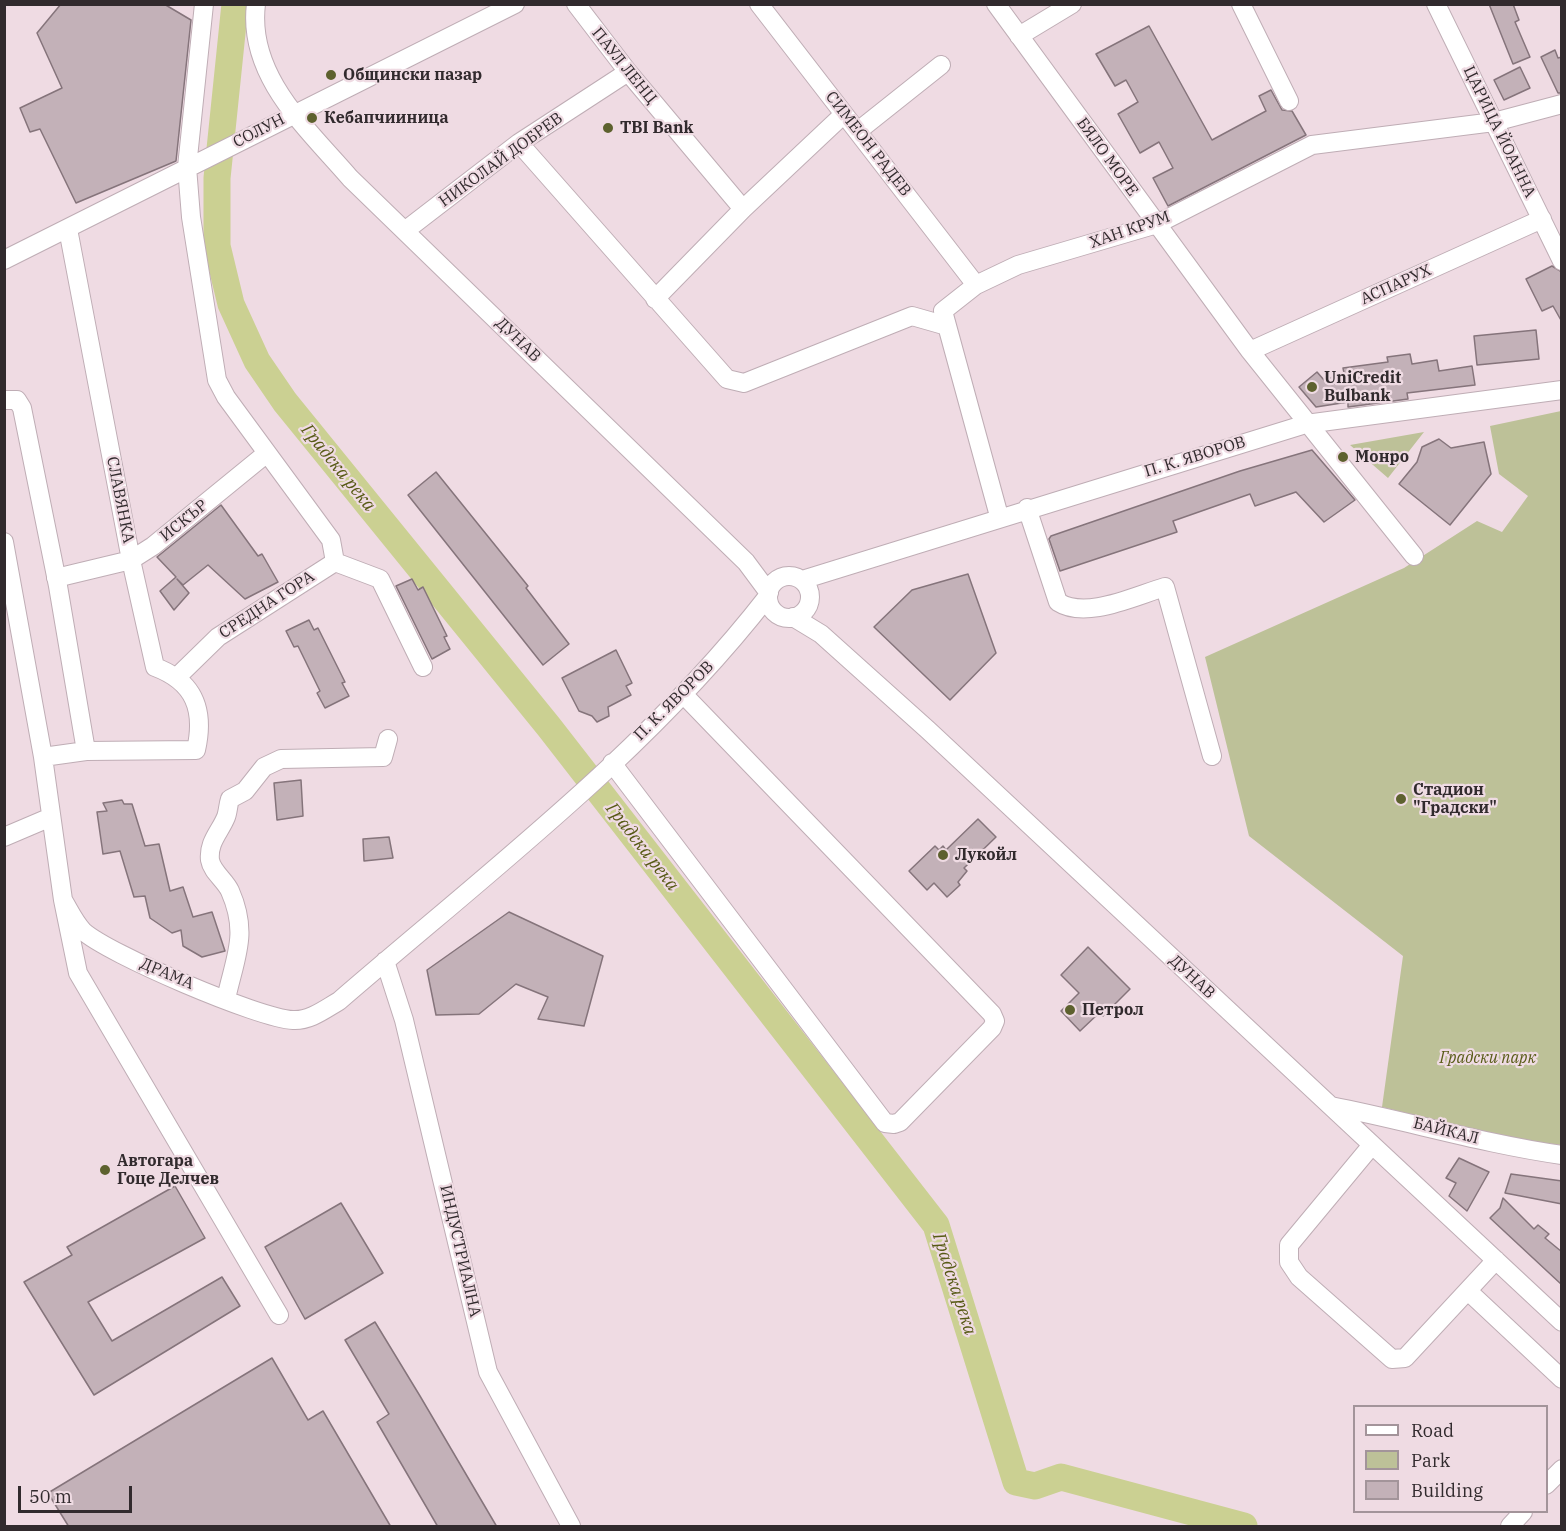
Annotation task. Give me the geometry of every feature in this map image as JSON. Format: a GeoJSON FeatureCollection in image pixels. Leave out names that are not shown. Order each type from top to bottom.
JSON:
{"type":"FeatureCollection","features":[{"type":"Feature","properties":{"kind":"street","name":"ДУНАВ"},"geometry":{"type":"LineString","coordinates":[[256,4],[255,41],[262,62],[294,113],[350,178],[746,562],[771,589],[772,609],[798,602],[821,634],[1562,1322]]}},
{"type":"Feature","properties":{"kind":"street","name":"СОЛУН"},"geometry":{"type":"LineString","coordinates":[[4,260],[515,4]]}},
{"type":"Feature","properties":{"kind":"street","name":"ПАУЛ ЛЕНЦ"},"geometry":{"type":"LineString","coordinates":[[576,4],[628,72],[743,209]]}},
{"type":"Feature","properties":{"kind":"street","name":"СИМЕОН РАДЕВ"},"geometry":{"type":"LineString","coordinates":[[759,4],[976,285]]}},
{"type":"Feature","properties":{"kind":"street","name":"БЯЛО МОРЕ"},"geometry":{"type":"LineString","coordinates":[[996,4],[1250,351],[1306,424],[1414,556]]}},
{"type":"Feature","properties":{"kind":"street"},"geometry":{"type":"LineString","coordinates":[[1019,36],[1071,4]]}},
{"type":"Feature","properties":{"kind":"street"},"geometry":{"type":"LineString","coordinates":[[1241,4],[1289,101]]}},
{"type":"Feature","properties":{"kind":"street","name":"ЦАРИЦА ЙОАННА"},"geometry":{"type":"LineString","coordinates":[[1436,4],[1562,261]]}},
{"type":"Feature","properties":{"kind":"street"},"geometry":{"type":"LineString","coordinates":[[202,5],[187,167],[192,217],[217,380],[331,540],[335,562],[370,573],[380,579],[423,667]]}},
{"type":"Feature","properties":{"kind":"street"},"geometry":{"type":"LineString","coordinates":[[858,131],[941,65]]}},
{"type":"Feature","properties":{"kind":"street","name":"НИКОЛАЙ ДОБРЕВ"},"geometry":{"type":"LineString","coordinates":[[406,230],[519,142],[628,72]]}},
{"type":"Feature","properties":{"kind":"street","name":"ХАН КРУМ"},"geometry":{"type":"LineString","coordinates":[[947,326],[943,311],[976,285],[1018,265],[1156,224],[1312,145],[1494,122],[1562,104]]}},
{"type":"Feature","properties":{"kind":"street"},"geometry":{"type":"LineString","coordinates":[[655,299],[743,209],[844,114]]}},
{"type":"Feature","properties":{"kind":"street"},"geometry":{"type":"LineString","coordinates":[[519,142],[727,379],[744,383],[912,316],[947,326],[999,516]]}},
{"type":"Feature","properties":{"kind":"street","name":"АСПАРУХ"},"geometry":{"type":"LineString","coordinates":[[1250,351],[1542,219]]}},
{"type":"Feature","properties":{"kind":"street","name":"СЛАВЯНКА"},"geometry":{"type":"LineString","coordinates":[[68,229],[131,560],[155,668],[177,677],[187,687],[197,707],[200,730],[196,750],[86,751]]}},
{"type":"Feature","properties":{"kind":"street","name":"П. К. ЯВОРОВ"},"geometry":{"type":"LineString","coordinates":[[735,638],[798,602],[839,570],[999,516],[1306,424],[1562,390]]}},
{"type":"Feature","properties":{"kind":"street"},"geometry":{"type":"LineString","coordinates":[[4,400],[17,400],[22,408],[56,578],[86,751],[43,757]]}},
{"type":"Feature","properties":{"kind":"street","name":"ИСКЪР"},"geometry":{"type":"LineString","coordinates":[[56,578],[131,560],[153,546],[267,453]]}},
{"type":"Feature","properties":{"kind":"street"},"geometry":{"type":"LineString","coordinates":[[1027,508],[1058,602],[1069,609],[1086,610],[1165,587],[1212,756]]}},
{"type":"Feature","properties":{"kind":"street","name":"ДРАМА"},"geometry":{"type":"LineString","coordinates":[[4,542],[43,757],[63,900],[82,930],[110,950],[250,1009],[294,1020],[315,1015],[339,1001],[575,800]]}},
{"type":"Feature","properties":{"kind":"street","name":"СРЕДНА ГОРА"},"geometry":{"type":"LineString","coordinates":[[177,677],[218,637],[335,562]]}},
{"type":"Feature","properties":{"kind":"street"},"geometry":{"type":"LineString","coordinates":[[771,589],[789,576],[798,602]]}},
{"type":"Feature","properties":{"kind":"street","name":"П. К. ЯВОРОВ"},"geometry":{"type":"LineString","coordinates":[[575,800],[683,694],[735,638],[771,589]]}},
{"type":"Feature","properties":{"kind":"street"},"geometry":{"type":"LineString","coordinates":[[612,763],[885,1123],[900,1122],[992,1028],[994,1021],[992,1014],[683,694]]}},
{"type":"Feature","properties":{"kind":"street"},"geometry":{"type":"LineString","coordinates":[[226,999],[237,962],[240,936],[237,911],[229,888],[218,876],[210,861],[213,840],[226,818],[230,799],[245,791],[264,767],[281,759],[383,757],[388,739]]}},
{"type":"Feature","properties":{"kind":"street"},"geometry":{"type":"LineString","coordinates":[[4,837],[51,818]]}},
{"type":"Feature","properties":{"kind":"street"},"geometry":{"type":"LineString","coordinates":[[63,900],[78,973],[279,1315]]}},
{"type":"Feature","properties":{"kind":"street","name":"ИНДУСТРИАЛНА"},"geometry":{"type":"LineString","coordinates":[[385,961],[404,1020],[488,1372],[571,1527]]}},
{"type":"Feature","properties":{"kind":"street","name":"БАЙКАЛ"},"geometry":{"type":"LineString","coordinates":[[1331,1106],[1398,1119],[1509,1147],[1562,1155]]}},
{"type":"Feature","properties":{"kind":"street"},"geometry":{"type":"LineString","coordinates":[[1372,1145],[1289,1245],[1288,1262],[1299,1277],[1392,1359],[1405,1358],[1415,1350],[1496,1260]]}},
{"type":"Feature","properties":{"kind":"street"},"geometry":{"type":"LineString","coordinates":[[1468,1291],[1562,1379]]}},
{"type":"Feature","properties":{"kind":"street"},"geometry":{"type":"LineString","coordinates":[[1548,1483],[1562,1468]]}},
{"type":"Feature","properties":{"kind":"street"},"geometry":{"type":"LineString","coordinates":[[1509,1527],[1522,1513]]}},
{"type":"Feature","properties":{"kind":"green space","name":"Стадион \"Градски\""},"geometry":{"type":"Polygon","coordinates":[[[1561,411],[1561,1145],[1506,1138],[1382,1107],[1403,956],[1249,836],[1205,657],[1404,568],[1477,521],[1502,532],[1528,496],[1499,474],[1490,426],[1561,411]]]}},
{"type":"Feature","properties":{"kind":"green space"},"geometry":{"type":"Polygon","coordinates":[[[1424,432],[1388,478],[1350,445],[1424,432]]]}},
{"type":"Feature","properties":{"kind":"building"},"geometry":{"type":"Polygon","coordinates":[[[61,4],[164,4],[191,20],[176,161],[76,203],[40,129],[30,132],[20,108],[62,88],[37,33],[61,4]]]}},
{"type":"Feature","properties":{"kind":"building"},"geometry":{"type":"Polygon","coordinates":[[[1489,4],[1513,4],[1519,20],[1515,22],[1530,57],[1513,64],[1489,4]]]}},
{"type":"Feature","properties":{"kind":"building"},"geometry":{"type":"Polygon","coordinates":[[[1149,26],[1212,140],[1266,111],[1259,96],[1271,90],[1282,110],[1292,111],[1306,135],[1168,206],[1153,178],[1173,168],[1159,142],[1140,153],[1118,114],[1138,102],[1126,80],[1115,86],[1096,54],[1149,26]]]}},
{"type":"Feature","properties":{"kind":"building"},"geometry":{"type":"Polygon","coordinates":[[[1555,50],[1558,58],[1562,57],[1562,93],[1558,93],[1541,57],[1555,50]]]}},
{"type":"Feature","properties":{"kind":"building"},"geometry":{"type":"Polygon","coordinates":[[[1520,67],[1530,88],[1504,100],[1494,80],[1520,67]]]}},
{"type":"Feature","properties":{"kind":"building"},"geometry":{"type":"Polygon","coordinates":[[[1552,266],[1562,272],[1562,322],[1553,306],[1542,311],[1526,279],[1552,266]]]}},
{"type":"Feature","properties":{"kind":"building"},"geometry":{"type":"Polygon","coordinates":[[[1536,330],[1539,359],[1477,365],[1474,336],[1536,330]]]}},
{"type":"Feature","properties":{"kind":"building"},"geometry":{"type":"Polygon","coordinates":[[[1410,354],[1412,364],[1437,360],[1439,371],[1472,366],[1475,385],[1407,393],[1408,399],[1348,407],[1348,402],[1316,407],[1299,387],[1317,372],[1324,380],[1344,373],[1343,368],[1388,362],[1387,357],[1410,354]]]}},
{"type":"Feature","properties":{"kind":"building"},"geometry":{"type":"Polygon","coordinates":[[[1439,439],[1451,448],[1484,442],[1491,474],[1450,525],[1399,484],[1417,462],[1422,447],[1439,439]]]}},
{"type":"Feature","properties":{"kind":"building"},"geometry":{"type":"Polygon","coordinates":[[[1312,450],[1355,500],[1324,522],[1296,492],[1255,506],[1250,494],[1173,521],[1177,532],[1060,571],[1049,539],[1051,536],[1240,471],[1312,450]]]}},
{"type":"Feature","properties":{"kind":"building"},"geometry":{"type":"Polygon","coordinates":[[[436,472],[528,586],[526,588],[569,644],[543,665],[408,495],[436,472]]]}},
{"type":"Feature","properties":{"kind":"building"},"geometry":{"type":"Polygon","coordinates":[[[221,505],[258,556],[262,554],[278,582],[245,599],[208,565],[183,585],[177,579],[189,593],[174,610],[160,591],[176,577],[157,557],[221,505]]]}},
{"type":"Feature","properties":{"kind":"building"},"geometry":{"type":"Polygon","coordinates":[[[968,574],[996,653],[950,700],[874,627],[912,590],[968,574]]]}},
{"type":"Feature","properties":{"kind":"building"},"geometry":{"type":"Polygon","coordinates":[[[412,579],[418,590],[423,587],[447,636],[444,637],[450,649],[432,659],[396,586],[412,579]]]}},
{"type":"Feature","properties":{"kind":"building"},"geometry":{"type":"Polygon","coordinates":[[[309,620],[314,630],[318,628],[345,682],[342,683],[349,696],[325,708],[317,693],[320,691],[298,646],[294,647],[286,631],[309,620]]]}},
{"type":"Feature","properties":{"kind":"building"},"geometry":{"type":"Polygon","coordinates":[[[616,650],[632,683],[626,686],[631,695],[608,707],[609,716],[597,722],[592,716],[579,711],[562,678],[616,650]]]}},
{"type":"Feature","properties":{"kind":"building"},"geometry":{"type":"Polygon","coordinates":[[[301,780],[303,816],[277,820],[274,783],[301,780]]]}},
{"type":"Feature","properties":{"kind":"building"},"geometry":{"type":"Polygon","coordinates":[[[122,800],[124,804],[132,804],[145,846],[159,844],[170,891],[183,887],[193,917],[212,912],[225,951],[202,957],[183,946],[181,930],[172,933],[150,918],[145,896],[134,897],[120,851],[103,854],[97,812],[107,811],[103,803],[122,800]]]}},
{"type":"Feature","properties":{"kind":"building"},"geometry":{"type":"Polygon","coordinates":[[[978,819],[996,837],[964,868],[967,871],[958,882],[960,885],[947,897],[934,883],[927,890],[909,871],[935,846],[939,850],[943,846],[946,850],[978,819]]]}},
{"type":"Feature","properties":{"kind":"building"},"geometry":{"type":"Polygon","coordinates":[[[389,837],[393,858],[364,861],[363,839],[389,837]]]}},
{"type":"Feature","properties":{"kind":"building"},"geometry":{"type":"Polygon","coordinates":[[[509,912],[603,956],[584,1026],[538,1019],[548,997],[516,984],[479,1014],[436,1015],[427,970],[509,912]]]}},
{"type":"Feature","properties":{"kind":"building"},"geometry":{"type":"Polygon","coordinates":[[[1088,947],[1130,989],[1103,1016],[1099,1013],[1080,1031],[1061,1011],[1079,993],[1061,975],[1088,947]]]}},
{"type":"Feature","properties":{"kind":"building"},"geometry":{"type":"Polygon","coordinates":[[[1459,1158],[1489,1172],[1467,1211],[1449,1196],[1456,1183],[1446,1178],[1459,1158]]]}},
{"type":"Feature","properties":{"kind":"building"},"geometry":{"type":"Polygon","coordinates":[[[1511,1174],[1562,1181],[1562,1204],[1505,1193],[1511,1174]]]}},
{"type":"Feature","properties":{"kind":"building"},"geometry":{"type":"Polygon","coordinates":[[[175,1186],[205,1238],[88,1302],[112,1341],[222,1277],[240,1306],[94,1395],[24,1282],[72,1255],[67,1247],[175,1186]]]}},
{"type":"Feature","properties":{"kind":"building"},"geometry":{"type":"Polygon","coordinates":[[[1503,1198],[1534,1229],[1538,1225],[1549,1234],[1545,1238],[1562,1252],[1562,1285],[1490,1218],[1500,1208],[1503,1198]]]}},
{"type":"Feature","properties":{"kind":"building"},"geometry":{"type":"Polygon","coordinates":[[[341,1203],[383,1273],[305,1319],[265,1247],[341,1203]]]}},
{"type":"Feature","properties":{"kind":"building"},"geometry":{"type":"Polygon","coordinates":[[[375,1322],[497,1527],[438,1527],[377,1422],[389,1414],[345,1340],[375,1322]]]}},
{"type":"Feature","properties":{"kind":"building"},"geometry":{"type":"Polygon","coordinates":[[[272,1358],[308,1420],[323,1411],[391,1527],[69,1527],[48,1493],[272,1358]]]}},
{"type":"Feature","properties":{"kind":"waterway","name":"Градска река"},"geometry":{"type":"LineString","coordinates":[[235,4],[217,178],[217,246],[231,304],[257,361],[285,402],[549,727],[936,1225],[1016,1482],[1035,1486],[1061,1477],[1244,1526]]}},
{"type":"Feature","properties":{"kind":"place","name":"Общински пазар"},"geometry":{"type":"Point","coordinates":[331,75]}},
{"type":"Feature","properties":{"kind":"place","name":"Кебапчииница"},"geometry":{"type":"Point","coordinates":[312,118]}},
{"type":"Feature","properties":{"kind":"place","name":"TBI Bank"},"geometry":{"type":"Point","coordinates":[608,128]}},
{"type":"Feature","properties":{"kind":"place","name":"UniCredit Bulbank"},"geometry":{"type":"Point","coordinates":[1312,387]}},
{"type":"Feature","properties":{"kind":"place","name":"Монро"},"geometry":{"type":"Point","coordinates":[1343,457]}},
{"type":"Feature","properties":{"kind":"place","name":"Стадион \"Градски\""},"geometry":{"type":"Point","coordinates":[1401,799]}},
{"type":"Feature","properties":{"kind":"place","name":"Лукойл"},"geometry":{"type":"Point","coordinates":[943,855]}},
{"type":"Feature","properties":{"kind":"place","name":"Петрол"},"geometry":{"type":"Point","coordinates":[1070,1010]}},
{"type":"Feature","properties":{"kind":"place","name":"Автогара Гоце Делчев"},"geometry":{"type":"Point","coordinates":[105,1170]}},
{"type":"Feature","properties":{"kind":"park label","name":"Градски парк"},"geometry":{"type":"Point","coordinates":[1488,1058]}}]}
